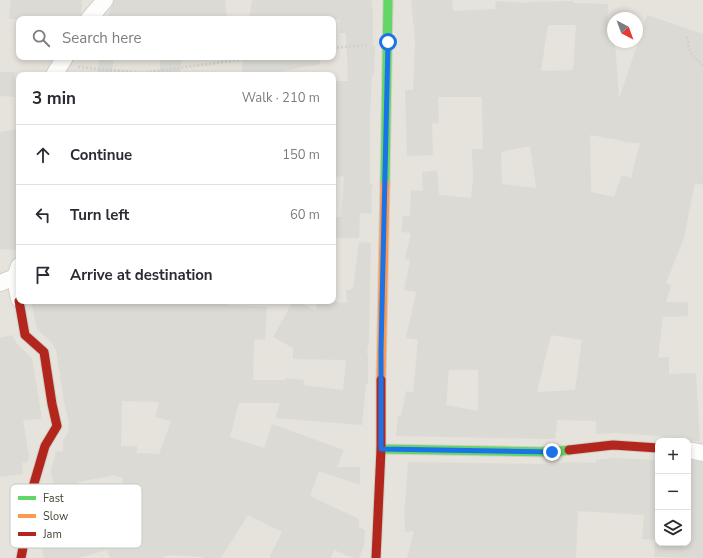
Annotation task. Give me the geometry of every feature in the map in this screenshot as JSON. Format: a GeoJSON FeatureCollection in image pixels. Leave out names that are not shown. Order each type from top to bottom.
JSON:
{"type":"FeatureCollection","features":[{"type":"Feature","properties":{"kind":"main road"},"geometry":{"type":"LineString","coordinates":[[376,558],[381,449],[381,351],[388,0]]}},
{"type":"Feature","properties":{"kind":"main road"},"geometry":{"type":"LineString","coordinates":[[20,304],[25,335],[44,352],[57,426],[45,446],[33,484]]}},
{"type":"Feature","properties":{"kind":"main road"},"geometry":{"type":"LineString","coordinates":[[381,449],[552,452],[613,445],[655,448]]}},
{"type":"Feature","properties":{"kind":"main road"},"geometry":{"type":"LineString","coordinates":[[21,558],[23,548]]}},
{"type":"Feature","properties":{"kind":"street"},"geometry":{"type":"LineString","coordinates":[[92,16],[105,0]]}},
{"type":"Feature","properties":{"kind":"street"},"geometry":{"type":"LineString","coordinates":[[0,283],[16,272]]}},
{"type":"Feature","properties":{"kind":"street"},"geometry":{"type":"LineString","coordinates":[[691,451],[703,453]]}},
{"type":"Feature","properties":{"kind":"path"},"geometry":{"type":"LineString","coordinates":[[687,37],[690,52],[703,66]]}},
{"type":"Feature","properties":{"kind":"path"},"geometry":{"type":"LineString","coordinates":[[336,48],[388,42]]}},
{"type":"Feature","properties":{"kind":"path"},"geometry":{"type":"LineString","coordinates":[[149,72],[238,60]]}},
{"type":"Feature","properties":{"kind":"path"},"geometry":{"type":"LineString","coordinates":[[60,66],[130,72]]}},
{"type":"Feature","properties":{"kind":"shaded area"},"geometry":{"type":"Polygon","coordinates":[[[0,0],[703,0],[703,558],[0,558],[0,0]]]}},
{"type":"Feature","properties":{"kind":"building"},"geometry":{"type":"Polygon","coordinates":[[[11,0],[82,0],[81,16],[16,16],[16,19],[9,19],[11,0]]]}},
{"type":"Feature","properties":{"kind":"building"},"geometry":{"type":"Polygon","coordinates":[[[114,0],[225,0],[227,16],[109,16],[114,0]]]}},
{"type":"Feature","properties":{"kind":"building"},"geometry":{"type":"Polygon","coordinates":[[[252,0],[372,0],[373,46],[375,46],[370,119],[370,184],[373,184],[371,214],[360,213],[359,238],[336,238],[336,217],[341,217],[344,176],[336,177],[336,81],[348,81],[346,33],[340,33],[340,19],[336,19],[336,16],[249,16],[252,0]]]}},
{"type":"Feature","properties":{"kind":"building"},"geometry":{"type":"Polygon","coordinates":[[[411,0],[452,0],[453,11],[495,9],[496,1],[527,3],[574,1],[574,3],[608,4],[607,48],[615,48],[619,99],[636,48],[643,48],[643,27],[647,15],[703,34],[703,185],[695,183],[684,238],[666,283],[671,285],[666,302],[688,302],[688,316],[663,317],[658,358],[669,357],[669,374],[696,373],[700,441],[691,441],[691,438],[666,438],[659,436],[614,433],[596,434],[596,421],[557,420],[555,439],[396,436],[398,416],[401,416],[406,391],[413,393],[418,340],[406,338],[416,292],[404,290],[410,260],[405,259],[411,233],[401,232],[403,216],[410,216],[411,190],[423,191],[422,172],[437,170],[439,195],[471,198],[473,178],[472,149],[483,149],[482,97],[438,97],[439,123],[432,124],[433,155],[407,156],[405,90],[413,90],[415,40],[411,0]],[[548,25],[541,71],[573,70],[576,25],[548,25]],[[590,135],[591,192],[614,197],[622,175],[631,178],[640,143],[624,142],[590,135]],[[530,146],[501,152],[502,184],[536,188],[530,146]],[[551,335],[537,392],[575,390],[582,340],[551,335]],[[449,370],[446,405],[478,411],[478,370],[449,370]]]}},
{"type":"Feature","properties":{"kind":"building"},"geometry":{"type":"Polygon","coordinates":[[[100,60],[114,60],[112,72],[98,72],[100,60]]]}},
{"type":"Feature","properties":{"kind":"building"},"geometry":{"type":"Polygon","coordinates":[[[160,60],[182,60],[180,72],[160,72],[160,60]]]}},
{"type":"Feature","properties":{"kind":"building"},"geometry":{"type":"Polygon","coordinates":[[[243,60],[320,60],[320,64],[279,72],[241,72],[243,60]]]}},
{"type":"Feature","properties":{"kind":"building"},"geometry":{"type":"Polygon","coordinates":[[[0,72],[15,72],[14,97],[0,96],[0,72]]]}},
{"type":"Feature","properties":{"kind":"building"},"geometry":{"type":"Polygon","coordinates":[[[16,129],[16,250],[0,249],[0,132],[16,129]]]}},
{"type":"Feature","properties":{"kind":"building"},"geometry":{"type":"Polygon","coordinates":[[[359,242],[371,243],[369,339],[367,354],[368,384],[366,384],[362,425],[275,418],[280,403],[239,403],[230,437],[264,448],[272,424],[344,450],[337,467],[360,467],[360,485],[319,471],[310,496],[359,519],[359,527],[365,530],[364,546],[359,558],[354,558],[334,550],[331,558],[269,558],[282,532],[248,515],[221,558],[170,555],[161,558],[110,558],[107,550],[78,558],[44,558],[41,548],[142,548],[142,484],[123,484],[122,477],[116,477],[116,475],[78,482],[78,484],[53,484],[51,470],[56,452],[63,451],[63,440],[68,432],[69,423],[64,402],[56,350],[52,343],[37,329],[32,304],[226,304],[267,307],[265,340],[254,339],[253,380],[285,380],[286,378],[304,380],[303,385],[343,390],[346,360],[293,359],[293,348],[273,337],[291,304],[303,304],[316,311],[317,304],[347,303],[346,290],[353,289],[359,242]],[[122,401],[121,446],[137,446],[137,453],[159,454],[171,421],[155,417],[159,402],[122,401]]]}},
{"type":"Feature","properties":{"kind":"building"},"geometry":{"type":"Polygon","coordinates":[[[12,335],[17,344],[32,358],[42,419],[23,420],[29,456],[27,462],[22,463],[23,474],[0,477],[0,338],[12,335]]]}},
{"type":"Feature","properties":{"kind":"building"},"geometry":{"type":"Polygon","coordinates":[[[613,458],[655,460],[655,540],[642,539],[644,515],[578,511],[576,558],[407,558],[414,531],[405,532],[404,505],[408,462],[552,464],[571,462],[596,463],[596,460],[613,458]]]}},
{"type":"Feature","properties":{"kind":"building"},"geometry":{"type":"Polygon","coordinates":[[[691,460],[703,462],[703,558],[654,557],[655,543],[655,546],[691,546],[691,460]]]}},
{"type":"Feature","properties":{"kind":"traffic: fast"},"geometry":{"type":"LineString","coordinates":[[385,184],[388,0]]}},
{"type":"Feature","properties":{"kind":"traffic: fast"},"geometry":{"type":"LineString","coordinates":[[381,449],[552,452],[569,450]]}},
{"type":"Feature","properties":{"kind":"traffic: slow"},"geometry":{"type":"LineString","coordinates":[[381,380],[385,184]]}},
{"type":"Feature","properties":{"kind":"traffic: jam"},"geometry":{"type":"LineString","coordinates":[[20,304],[25,335],[44,352],[57,426],[45,446],[34,484]]}},
{"type":"Feature","properties":{"kind":"traffic: jam"},"geometry":{"type":"LineString","coordinates":[[376,558],[381,449],[381,380]]}},
{"type":"Feature","properties":{"kind":"traffic: jam"},"geometry":{"type":"LineString","coordinates":[[569,450],[613,445],[655,448]]}},
{"type":"Feature","properties":{"kind":"traffic: jam"},"geometry":{"type":"LineString","coordinates":[[21,558],[23,548]]}},
{"type":"Feature","properties":{"kind":"route"},"geometry":{"type":"LineString","coordinates":[[388,42],[381,351],[381,449],[552,452]]}}]}
